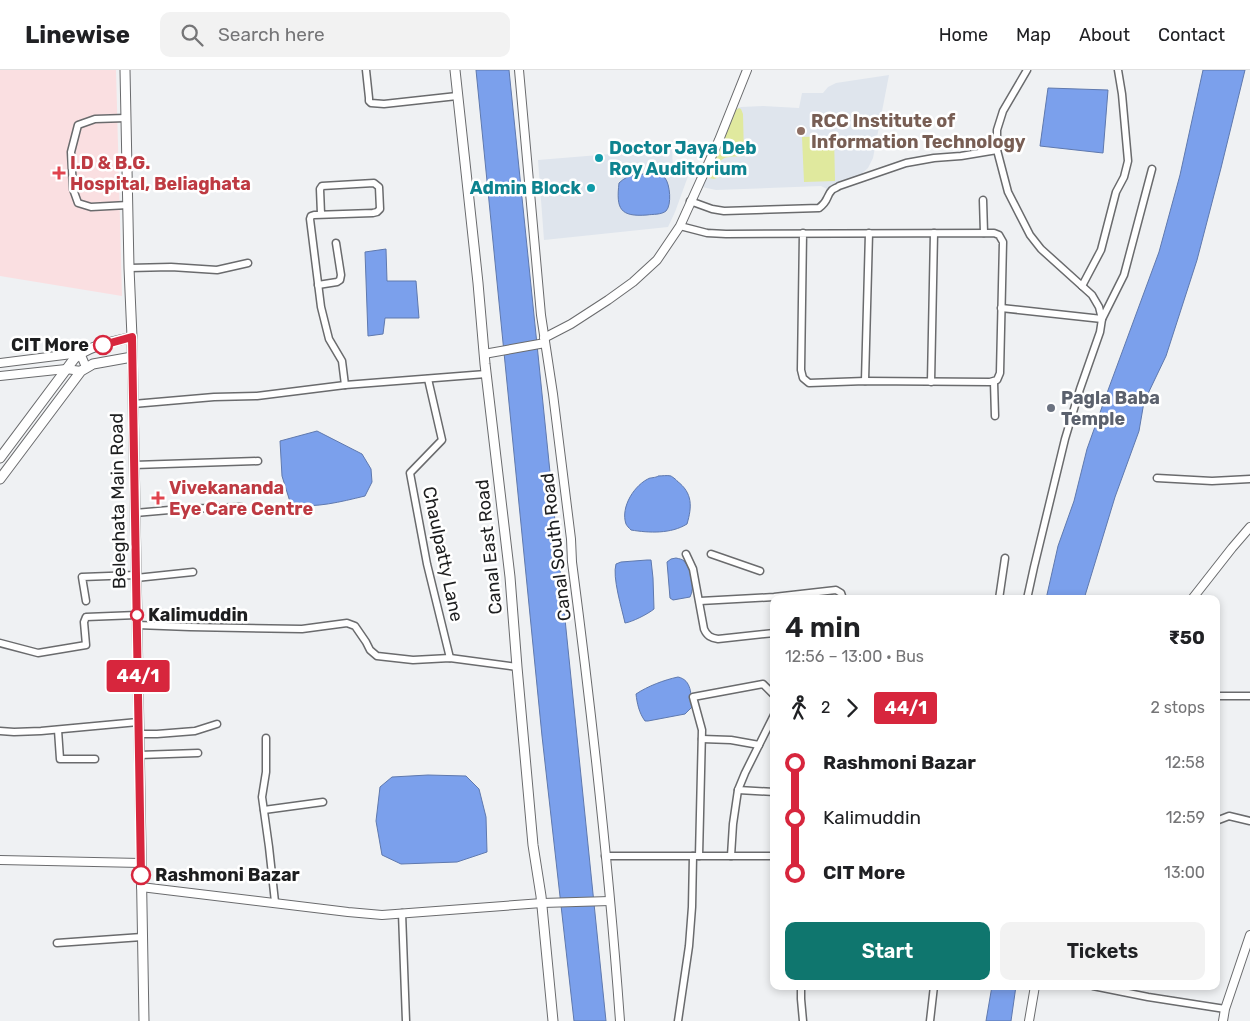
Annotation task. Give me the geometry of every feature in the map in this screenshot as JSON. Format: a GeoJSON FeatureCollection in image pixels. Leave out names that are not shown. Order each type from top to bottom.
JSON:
{"type":"FeatureCollection","features":[{"type":"Feature","properties":{"kind":"main road","name":"Beleghata Main Road"},"geometry":{"type":"LineString","coordinates":[[125,70],[132,337],[144,1021]]}},
{"type":"Feature","properties":{"kind":"main road","name":"Canal East Road"},"geometry":{"type":"LineString","coordinates":[[455,70],[486,374],[510,577],[533,844],[542,903],[552,1021]]}},
{"type":"Feature","properties":{"kind":"main road"},"geometry":{"type":"LineString","coordinates":[[0,458],[80,353],[132,337]]}},
{"type":"Feature","properties":{"kind":"main road"},"geometry":{"type":"LineString","coordinates":[[0,479],[83,369],[102,362],[132,357]]}},
{"type":"Feature","properties":{"kind":"street"},"geometry":{"type":"LineString","coordinates":[[366,70],[368,98],[371,103],[384,104],[457,96]]}},
{"type":"Feature","properties":{"kind":"street","name":"Canal South Road"},"geometry":{"type":"LineString","coordinates":[[519,70],[532,204],[540,315],[543,342],[554,394],[572,562],[593,724],[620,1021]]}},
{"type":"Feature","properties":{"kind":"street"},"geometry":{"type":"LineString","coordinates":[[484,354],[543,342],[633,282],[657,260],[680,226],[719,140],[747,70]]}},
{"type":"Feature","properties":{"kind":"street"},"geometry":{"type":"LineString","coordinates":[[1027,70],[1003,111],[997,130],[997,150],[1008,192],[1030,235],[1041,249],[1092,295],[1099,307],[1102,319]]}},
{"type":"Feature","properties":{"kind":"street"},"geometry":{"type":"LineString","coordinates":[[1082,286],[1100,250],[1116,192],[1127,169],[1128,161],[1118,70]]}},
{"type":"Feature","properties":{"kind":"street"},"geometry":{"type":"LineString","coordinates":[[126,118],[95,119],[78,126],[71,152],[73,188],[78,203],[91,207],[128,205]]}},
{"type":"Feature","properties":{"kind":"street"},"geometry":{"type":"LineString","coordinates":[[690,202],[724,210],[819,208],[827,200],[832,190],[893,167],[923,160],[997,150]]}},
{"type":"Feature","properties":{"kind":"street"},"geometry":{"type":"LineString","coordinates":[[1028,595],[1064,440],[1100,332],[1102,319],[1124,275],[1152,169]]}},
{"type":"Feature","properties":{"kind":"street"},"geometry":{"type":"LineString","coordinates":[[321,214],[320,189],[322,186],[374,183],[379,187],[380,209],[377,212],[321,214],[311,216],[310,219],[321,307],[329,339],[342,362],[346,385]]}},
{"type":"Feature","properties":{"kind":"street"},"geometry":{"type":"LineString","coordinates":[[983,200],[984,233]]}},
{"type":"Feature","properties":{"kind":"street"},"geometry":{"type":"LineString","coordinates":[[680,226],[726,234],[994,233],[999,235],[1003,242],[1000,373],[994,382],[995,416]]}},
{"type":"Feature","properties":{"kind":"street"},"geometry":{"type":"LineString","coordinates":[[803,233],[801,370],[803,378],[809,383],[865,381],[994,382]]}},
{"type":"Feature","properties":{"kind":"street"},"geometry":{"type":"LineString","coordinates":[[865,381],[869,233]]}},
{"type":"Feature","properties":{"kind":"street"},"geometry":{"type":"LineString","coordinates":[[931,382],[934,233]]}},
{"type":"Feature","properties":{"kind":"street"},"geometry":{"type":"LineString","coordinates":[[318,285],[340,280],[341,275],[336,243]]}},
{"type":"Feature","properties":{"kind":"street"},"geometry":{"type":"LineString","coordinates":[[129,268],[170,267],[216,270],[248,264]]}},
{"type":"Feature","properties":{"kind":"street"},"geometry":{"type":"LineString","coordinates":[[1001,308],[1102,319]]}},
{"type":"Feature","properties":{"kind":"street"},"geometry":{"type":"LineString","coordinates":[[0,363],[80,353],[83,369],[0,376]]}},
{"type":"Feature","properties":{"kind":"street"},"geometry":{"type":"LineString","coordinates":[[133,404],[214,397],[257,396],[346,385],[486,374]]}},
{"type":"Feature","properties":{"kind":"street","name":"Chaulpatty Lane"},"geometry":{"type":"LineString","coordinates":[[428,379],[442,440],[410,473],[427,564],[450,658]]}},
{"type":"Feature","properties":{"kind":"street"},"geometry":{"type":"LineString","coordinates":[[134,465],[258,461]]}},
{"type":"Feature","properties":{"kind":"street"},"geometry":{"type":"LineString","coordinates":[[1157,478],[1212,481],[1250,479]]}},
{"type":"Feature","properties":{"kind":"street"},"geometry":{"type":"LineString","coordinates":[[135,514],[242,507]]}},
{"type":"Feature","properties":{"kind":"street"},"geometry":{"type":"LineString","coordinates":[[1195,595],[1250,527]]}},
{"type":"Feature","properties":{"kind":"street"},"geometry":{"type":"LineString","coordinates":[[686,554],[693,569],[704,629],[707,634],[712,638],[718,639],[770,633]]}},
{"type":"Feature","properties":{"kind":"street"},"geometry":{"type":"LineString","coordinates":[[711,554],[760,571]]}},
{"type":"Feature","properties":{"kind":"street"},"geometry":{"type":"LineString","coordinates":[[1000,595],[1005,558]]}},
{"type":"Feature","properties":{"kind":"street"},"geometry":{"type":"LineString","coordinates":[[86,601],[82,577],[192,572]]}},
{"type":"Feature","properties":{"kind":"street"},"geometry":{"type":"LineString","coordinates":[[792,595],[836,590],[841,595]]}},
{"type":"Feature","properties":{"kind":"street"},"geometry":{"type":"LineString","coordinates":[[700,601],[770,597]]}},
{"type":"Feature","properties":{"kind":"street"},"geometry":{"type":"LineString","coordinates":[[0,643],[38,653],[86,645],[84,622],[86,617],[137,620],[190,627],[302,629],[347,624],[355,626],[370,650],[377,656],[413,660],[450,658],[517,667]]}},
{"type":"Feature","properties":{"kind":"street"},"geometry":{"type":"LineString","coordinates":[[678,1021],[689,946],[702,739],[702,730],[692,697],[763,684],[770,691]]}},
{"type":"Feature","properties":{"kind":"street"},"geometry":{"type":"LineString","coordinates":[[1220,696],[1250,696]]}},
{"type":"Feature","properties":{"kind":"street"},"geometry":{"type":"LineString","coordinates":[[0,730],[14,732],[58,730],[138,722]]}},
{"type":"Feature","properties":{"kind":"street"},"geometry":{"type":"LineString","coordinates":[[731,856],[738,790],[770,723]]}},
{"type":"Feature","properties":{"kind":"street"},"geometry":{"type":"LineString","coordinates":[[139,734],[195,731],[218,724]]}},
{"type":"Feature","properties":{"kind":"street"},"geometry":{"type":"LineString","coordinates":[[58,730],[60,759],[95,759]]}},
{"type":"Feature","properties":{"kind":"street"},"geometry":{"type":"LineString","coordinates":[[266,738],[266,772],[262,797],[275,902]]}},
{"type":"Feature","properties":{"kind":"street"},"geometry":{"type":"LineString","coordinates":[[702,739],[731,740],[759,745]]}},
{"type":"Feature","properties":{"kind":"street"},"geometry":{"type":"LineString","coordinates":[[139,755],[198,753]]}},
{"type":"Feature","properties":{"kind":"street"},"geometry":{"type":"LineString","coordinates":[[738,790],[770,792]]}},
{"type":"Feature","properties":{"kind":"street"},"geometry":{"type":"LineString","coordinates":[[264,810],[323,802]]}},
{"type":"Feature","properties":{"kind":"street"},"geometry":{"type":"LineString","coordinates":[[1220,819],[1228,816],[1250,821]]}},
{"type":"Feature","properties":{"kind":"street"},"geometry":{"type":"LineString","coordinates":[[605,856],[770,856]]}},
{"type":"Feature","properties":{"kind":"street"},"geometry":{"type":"LineString","coordinates":[[0,860],[141,863]]}},
{"type":"Feature","properties":{"kind":"street"},"geometry":{"type":"LineString","coordinates":[[141,886],[382,915],[542,903],[610,901]]}},
{"type":"Feature","properties":{"kind":"street"},"geometry":{"type":"LineString","coordinates":[[402,913],[406,1021]]}},
{"type":"Feature","properties":{"kind":"street"},"geometry":{"type":"LineString","coordinates":[[1222,1021],[1250,935]]}},
{"type":"Feature","properties":{"kind":"street"},"geometry":{"type":"LineString","coordinates":[[57,943],[142,937]]}},
{"type":"Feature","properties":{"kind":"street"},"geometry":{"type":"LineString","coordinates":[[801,990],[803,1021]]}},
{"type":"Feature","properties":{"kind":"street"},"geometry":{"type":"LineString","coordinates":[[930,1021],[934,990]]}},
{"type":"Feature","properties":{"kind":"street"},"geometry":{"type":"LineString","coordinates":[[1029,1021],[1034,990]]}},
{"type":"Feature","properties":{"kind":"street"},"geometry":{"type":"LineString","coordinates":[[1115,990],[1225,1009]]}},
{"type":"Feature","properties":{"kind":"shaded area","name":"I.D & B.G. Hospital, Beliaghata"},"geometry":{"type":"Polygon","coordinates":[[[0,70],[116,70],[122,296],[0,276],[0,70]]]}},
{"type":"Feature","properties":{"kind":"shaded area","name":"RCC Institute of Information Technology"},"geometry":{"type":"Polygon","coordinates":[[[889,75],[873,158],[868,168],[859,176],[827,189],[821,186],[716,190],[702,187],[706,179],[706,172],[735,109],[763,106],[799,108],[802,93],[823,93],[828,87],[836,83],[889,75]]]}},
{"type":"Feature","properties":{"kind":"shaded area"},"geometry":{"type":"Polygon","coordinates":[[[672,149],[673,169],[691,168],[668,227],[544,240],[538,160],[672,149]]]}},
{"type":"Feature","properties":{"kind":"green space"},"geometry":{"type":"Polygon","coordinates":[[[739,108],[743,114],[744,156],[723,159],[719,165],[719,177],[709,178],[707,173],[733,112],[739,108]]]}},
{"type":"Feature","properties":{"kind":"green space"},"geometry":{"type":"Polygon","coordinates":[[[834,136],[835,181],[804,182],[802,137],[834,136]]]}},
{"type":"Feature","properties":{"kind":"water"},"geometry":{"type":"Polygon","coordinates":[[[476,70],[509,70],[606,1021],[574,1021],[542,736],[476,70]]]}},
{"type":"Feature","properties":{"kind":"water"},"geometry":{"type":"Polygon","coordinates":[[[1203,70],[1245,70],[1197,260],[1166,356],[1144,402],[1139,431],[1115,497],[1085,595],[1047,595],[1058,546],[1074,501],[1087,449],[1159,252],[1180,175],[1203,70]]]}},
{"type":"Feature","properties":{"kind":"water"},"geometry":{"type":"Polygon","coordinates":[[[1048,88],[1108,90],[1103,153],[1040,146],[1048,88]]]}},
{"type":"Feature","properties":{"kind":"water"},"geometry":{"type":"Polygon","coordinates":[[[654,174],[664,177],[667,181],[670,200],[666,211],[647,215],[625,213],[619,205],[619,183],[631,176],[654,174]]]}},
{"type":"Feature","properties":{"kind":"water"},"geometry":{"type":"Polygon","coordinates":[[[386,249],[387,281],[416,281],[419,318],[385,318],[383,334],[368,336],[365,252],[386,249]]]}},
{"type":"Feature","properties":{"kind":"water"},"geometry":{"type":"Polygon","coordinates":[[[317,431],[362,454],[371,469],[372,482],[365,496],[319,505],[291,505],[282,476],[280,441],[317,431]]]}},
{"type":"Feature","properties":{"kind":"water"},"geometry":{"type":"Polygon","coordinates":[[[658,476],[671,476],[686,490],[690,501],[687,524],[674,530],[660,532],[631,530],[626,524],[625,517],[625,510],[630,497],[644,481],[658,476]]]}},
{"type":"Feature","properties":{"kind":"water"},"geometry":{"type":"Polygon","coordinates":[[[676,558],[687,564],[691,574],[692,593],[690,597],[673,600],[670,598],[667,562],[676,558]]]}},
{"type":"Feature","properties":{"kind":"water"},"geometry":{"type":"Polygon","coordinates":[[[651,560],[654,609],[640,618],[625,623],[616,585],[616,564],[651,560]]]}},
{"type":"Feature","properties":{"kind":"water"},"geometry":{"type":"Polygon","coordinates":[[[678,677],[686,681],[688,685],[691,693],[692,707],[685,714],[645,721],[641,715],[636,694],[646,688],[678,677]]]}},
{"type":"Feature","properties":{"kind":"water"},"geometry":{"type":"Polygon","coordinates":[[[428,775],[466,776],[479,789],[486,817],[487,852],[457,862],[401,864],[382,855],[376,821],[380,787],[392,777],[428,775]]]}},
{"type":"Feature","properties":{"kind":"water"},"geometry":{"type":"Polygon","coordinates":[[[991,990],[1015,990],[1011,1021],[986,1021],[991,990]]]}},
{"type":"Feature","properties":{"kind":"bus line","name":"44/1"},"geometry":{"type":"LineString","coordinates":[[103,345],[132,337],[141,875]]}},
{"type":"Feature","properties":{"kind":"place","name":"RCC Institute of Information Technology"},"geometry":{"type":"Point","coordinates":[801,131]}},
{"type":"Feature","properties":{"kind":"place","name":"Doctor Jaya Deb Roy Auditorium"},"geometry":{"type":"Point","coordinates":[599,158]}},
{"type":"Feature","properties":{"kind":"place","name":"I.D & B.G. Hospital, Beliaghata"},"geometry":{"type":"Point","coordinates":[59,173]}},
{"type":"Feature","properties":{"kind":"place","name":"Admin Block"},"geometry":{"type":"Point","coordinates":[591,188]}},
{"type":"Feature","properties":{"kind":"place","name":"CIT More"},"geometry":{"type":"Point","coordinates":[103,345]}},
{"type":"Feature","properties":{"kind":"place","name":"Pagla Baba Temple"},"geometry":{"type":"Point","coordinates":[1051,408]}},
{"type":"Feature","properties":{"kind":"place","name":"Vivekananda Eye Care Centre"},"geometry":{"type":"Point","coordinates":[158,498]}},
{"type":"Feature","properties":{"kind":"place","name":"Kalimuddin"},"geometry":{"type":"Point","coordinates":[137,615]}},
{"type":"Feature","properties":{"kind":"place","name":"Rashmoni Bazar"},"geometry":{"type":"Point","coordinates":[141,875]}}]}
